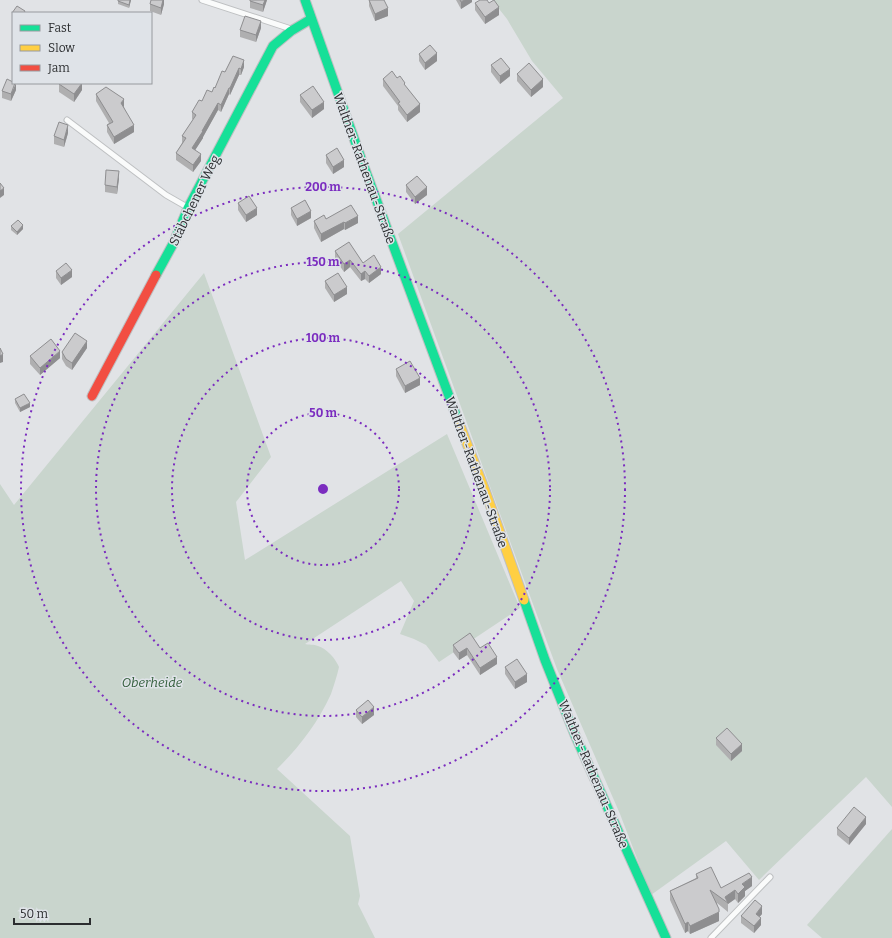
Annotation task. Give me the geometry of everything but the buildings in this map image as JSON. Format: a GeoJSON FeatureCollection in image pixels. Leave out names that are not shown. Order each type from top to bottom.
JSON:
{"type":"FeatureCollection","features":[{"type":"Feature","properties":{"kind":"street","name":"Walther-Rathenau-Straße"},"geometry":{"type":"LineString","coordinates":[[305,0],[429,344],[486,493],[545,660],[575,735],[666,938]]}},
{"type":"Feature","properties":{"kind":"street","name":"Stäbchener Weg"},"geometry":{"type":"LineString","coordinates":[[92,396],[173,244],[188,208],[273,46],[291,29],[311,19]]}},
{"type":"Feature","properties":{"kind":"lane"},"geometry":{"type":"LineString","coordinates":[[202,0],[291,29]]}},
{"type":"Feature","properties":{"kind":"lane"},"geometry":{"type":"LineString","coordinates":[[67,120],[166,194],[188,208]]}},
{"type":"Feature","properties":{"kind":"lane"},"geometry":{"type":"LineString","coordinates":[[711,938],[770,877]]}},
{"type":"Feature","properties":{"kind":"green space"},"geometry":{"type":"Polygon","coordinates":[[[492,0],[892,0],[892,807],[866,777],[759,880],[726,841],[651,895],[620,814],[557,669],[398,234],[563,98],[532,61],[507,19],[492,0]]]}},
{"type":"Feature","properties":{"kind":"green space","name":"Oberheide"},"geometry":{"type":"Polygon","coordinates":[[[204,273],[271,457],[236,502],[245,560],[447,434],[520,608],[439,662],[426,645],[400,634],[414,601],[401,581],[305,644],[316,645],[327,651],[339,667],[331,694],[314,725],[293,752],[277,769],[350,836],[360,896],[358,904],[375,938],[0,938],[0,484],[14,505],[204,273]]]}},
{"type":"Feature","properties":{"kind":"green space"},"geometry":{"type":"Polygon","coordinates":[[[892,829],[892,938],[822,938],[807,925],[892,829]]]}},
{"type":"Feature","properties":{"kind":"traffic: fast"},"geometry":{"type":"LineString","coordinates":[[305,0],[363,164],[459,423]]}},
{"type":"Feature","properties":{"kind":"traffic: fast"},"geometry":{"type":"LineString","coordinates":[[156,275],[173,244],[188,208],[273,46],[291,31],[311,19]]}},
{"type":"Feature","properties":{"kind":"traffic: fast"},"geometry":{"type":"LineString","coordinates":[[524,600],[545,660],[575,735],[666,938]]}},
{"type":"Feature","properties":{"kind":"traffic: slow"},"geometry":{"type":"LineString","coordinates":[[459,423],[486,493],[524,600]]}},
{"type":"Feature","properties":{"kind":"traffic: jam"},"geometry":{"type":"LineString","coordinates":[[92,396],[156,275]]}}]}
